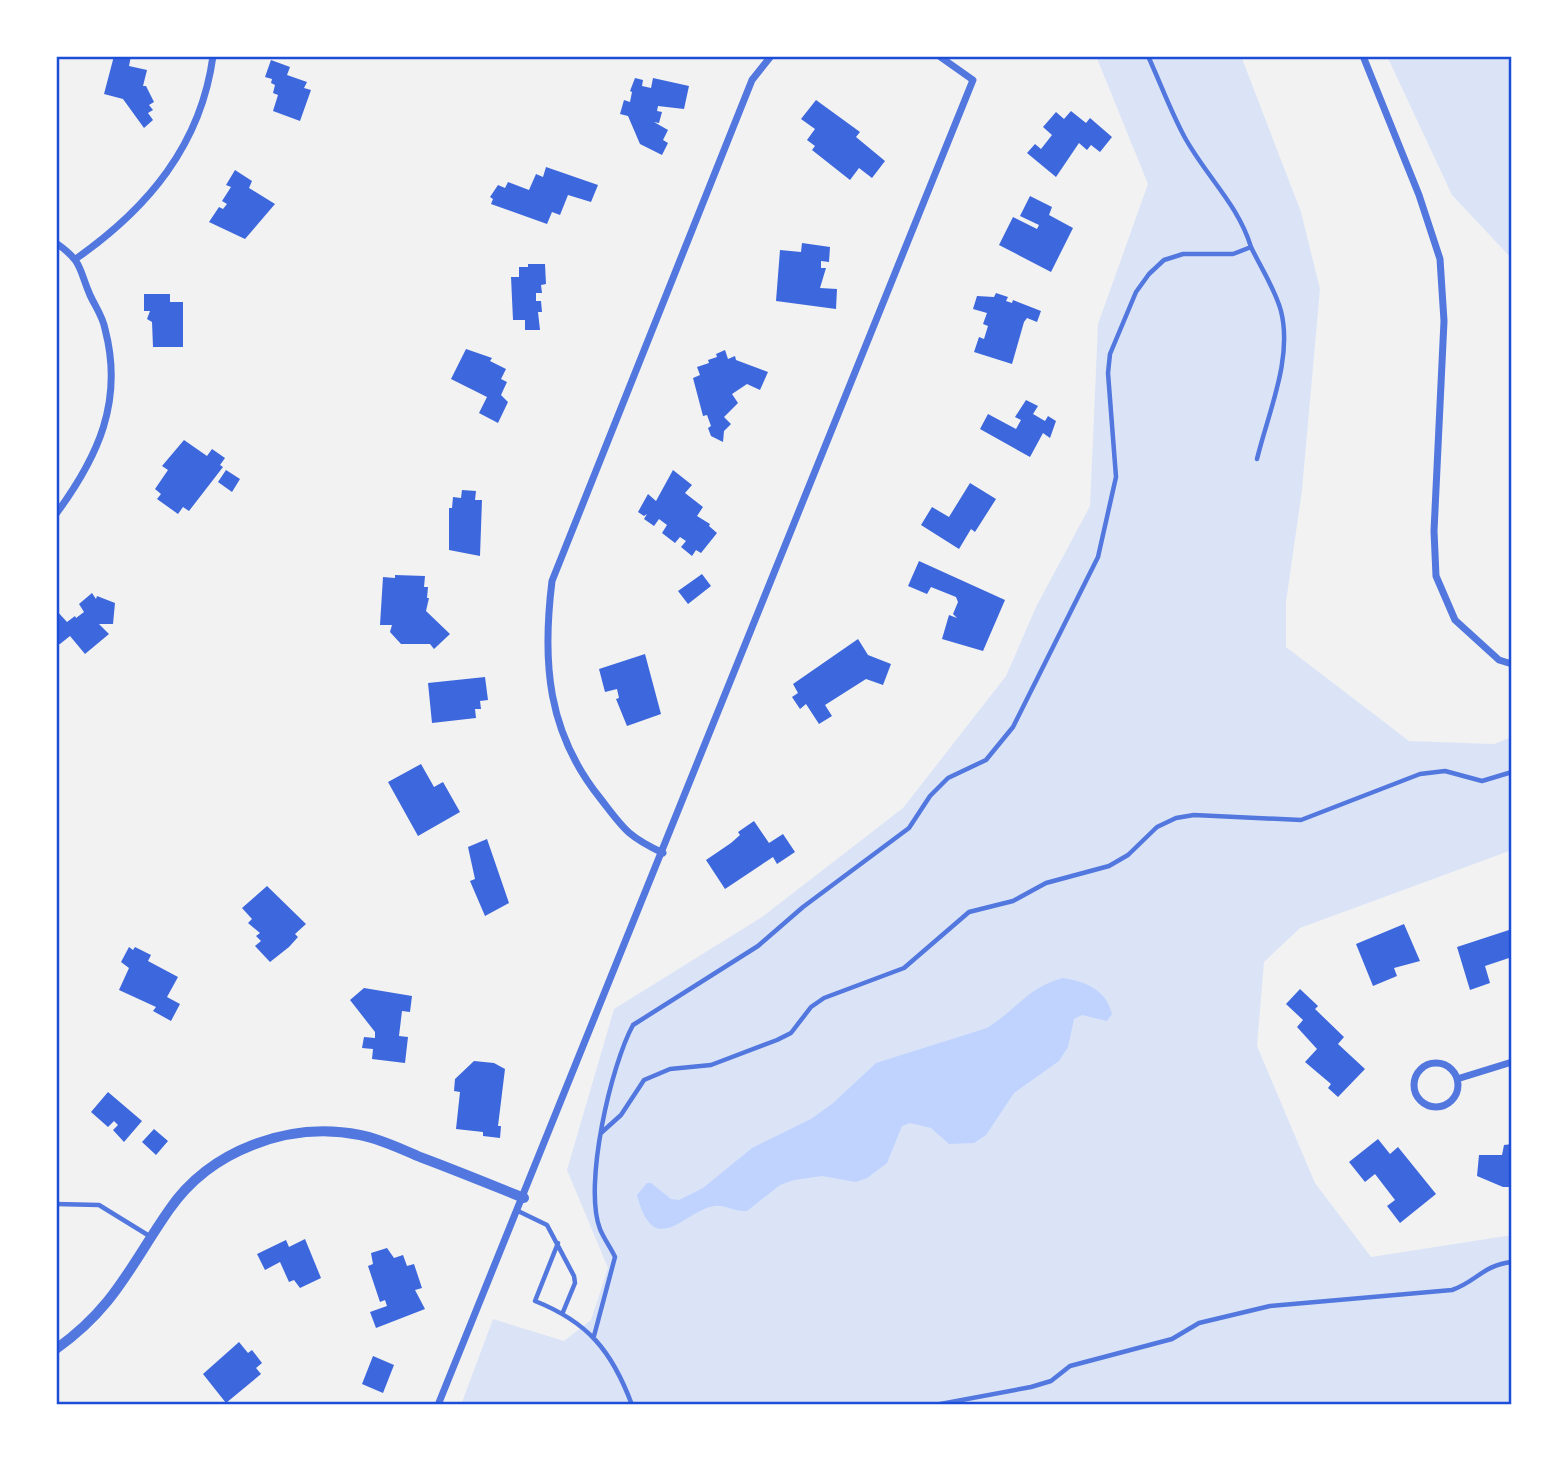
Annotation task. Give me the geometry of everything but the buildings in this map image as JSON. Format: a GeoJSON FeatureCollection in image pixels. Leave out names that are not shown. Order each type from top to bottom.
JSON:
{"type":"FeatureCollection","features":[{"type":"Feature","properties":{"kind":"street"},"geometry":{"type":"LineString","coordinates":[[77,258],[110,234],[157,187],[182,148],[209,89],[213,56]]}},
{"type":"Feature","properties":{"kind":"street"},"geometry":{"type":"LineString","coordinates":[[663,853],[631,838],[587,783],[563,737],[549,686],[546,637],[552,581],[752,80],[771,56]]}},
{"type":"Feature","properties":{"kind":"street"},"geometry":{"type":"LineString","coordinates":[[438,1405],[524,1198],[973,80],[939,56]]}},
{"type":"Feature","properties":{"kind":"street"},"geometry":{"type":"LineString","coordinates":[[1363,56],[1419,195],[1440,259],[1444,320],[1434,531],[1436,576],[1455,620],[1499,660],[1512,664]]}},
{"type":"Feature","properties":{"kind":"street"},"geometry":{"type":"LineString","coordinates":[[56,243],[77,258],[105,328],[111,383],[101,442],[82,478],[56,514]]}},
{"type":"Feature","properties":{"kind":"street"},"geometry":{"type":"LineString","coordinates":[[1457,1079],[1512,1062]]}},
{"type":"Feature","properties":{"kind":"street"},"geometry":{"type":"LineString","coordinates":[[1431,1064],[1444,1065],[1457,1079],[1455,1094],[1437,1107],[1424,1103],[1415,1091],[1416,1076],[1431,1064]]}},
{"type":"Feature","properties":{"kind":"street"},"geometry":{"type":"LineString","coordinates":[[56,1349],[73,1337],[111,1299],[181,1194],[217,1163],[243,1149],[298,1133],[321,1131],[361,1135],[524,1198]]}},
{"type":"Feature","properties":{"kind":"lane"},"geometry":{"type":"LineString","coordinates":[[1148,56],[1184,136],[1233,207],[1278,301],[1283,328],[1282,360],[1257,459]]}},
{"type":"Feature","properties":{"kind":"lane"},"geometry":{"type":"LineString","coordinates":[[594,1336],[615,1257],[600,1228],[596,1208],[600,1134],[624,1042],[633,1025],[758,946],[803,907],[909,828],[930,796],[948,778],[986,761],[1013,727],[1102,544],[1116,477],[1108,373],[1110,354],[1136,292],[1164,260],[1182,254],[1233,254],[1251,247]]}},
{"type":"Feature","properties":{"kind":"lane"},"geometry":{"type":"LineString","coordinates":[[600,1134],[621,1115],[644,1080],[670,1069],[711,1065],[777,1040],[790,1032],[811,1007],[824,998],[904,968],[969,912],[1013,901],[1046,883],[1109,866],[1128,855],[1157,827],[1176,818],[1194,815],[1301,820],[1420,774],[1445,771],[1482,781],[1512,772]]}},
{"type":"Feature","properties":{"kind":"lane"},"geometry":{"type":"LineString","coordinates":[[56,1204],[99,1205],[152,1237]]}},
{"type":"Feature","properties":{"kind":"lane"},"geometry":{"type":"LineString","coordinates":[[518,1211],[547,1225],[575,1279],[563,1312]]}},
{"type":"Feature","properties":{"kind":"lane"},"geometry":{"type":"LineString","coordinates":[[558,1243],[535,1301],[563,1312],[594,1336],[623,1383],[632,1405]]}},
{"type":"Feature","properties":{"kind":"lane"},"geometry":{"type":"LineString","coordinates":[[935,1405],[1051,1381],[1070,1366],[1172,1339],[1199,1323],[1232,1314],[1270,1306],[1452,1290],[1464,1286],[1489,1266],[1512,1262]]}},
{"type":"Feature","properties":{"kind":"shaded area"},"geometry":{"type":"Polygon","coordinates":[[[1096,56],[1241,56],[1301,212],[1320,289],[1302,490],[1286,602],[1286,647],[1409,741],[1494,744],[1512,737],[1512,850],[1300,928],[1264,962],[1257,1046],[1315,1183],[1371,1257],[1512,1235],[1512,1405],[461,1405],[493,1319],[564,1341],[591,1320],[608,1268],[567,1170],[614,1009],[762,917],[903,808],[1006,676],[1036,607],[1090,506],[1098,324],[1148,184],[1096,56]]]}},
{"type":"Feature","properties":{"kind":"shaded area"},"geometry":{"type":"Polygon","coordinates":[[[1387,56],[1512,56],[1512,259],[1452,195],[1387,56]]]}},
{"type":"Feature","properties":{"kind":"water"},"geometry":{"type":"Polygon","coordinates":[[[1063,978],[1094,988],[1105,999],[1112,1014],[1107,1021],[1082,1015],[1074,1019],[1068,1047],[1059,1061],[1014,1093],[986,1135],[974,1143],[949,1144],[931,1128],[910,1123],[902,1126],[887,1163],[867,1178],[856,1182],[822,1176],[794,1180],[780,1185],[747,1211],[714,1206],[671,1227],[661,1229],[652,1225],[644,1215],[637,1195],[647,1183],[651,1183],[671,1199],[679,1200],[703,1188],[752,1148],[811,1119],[832,1104],[876,1063],[987,1028],[1040,987],[1063,978]]]}}]}
